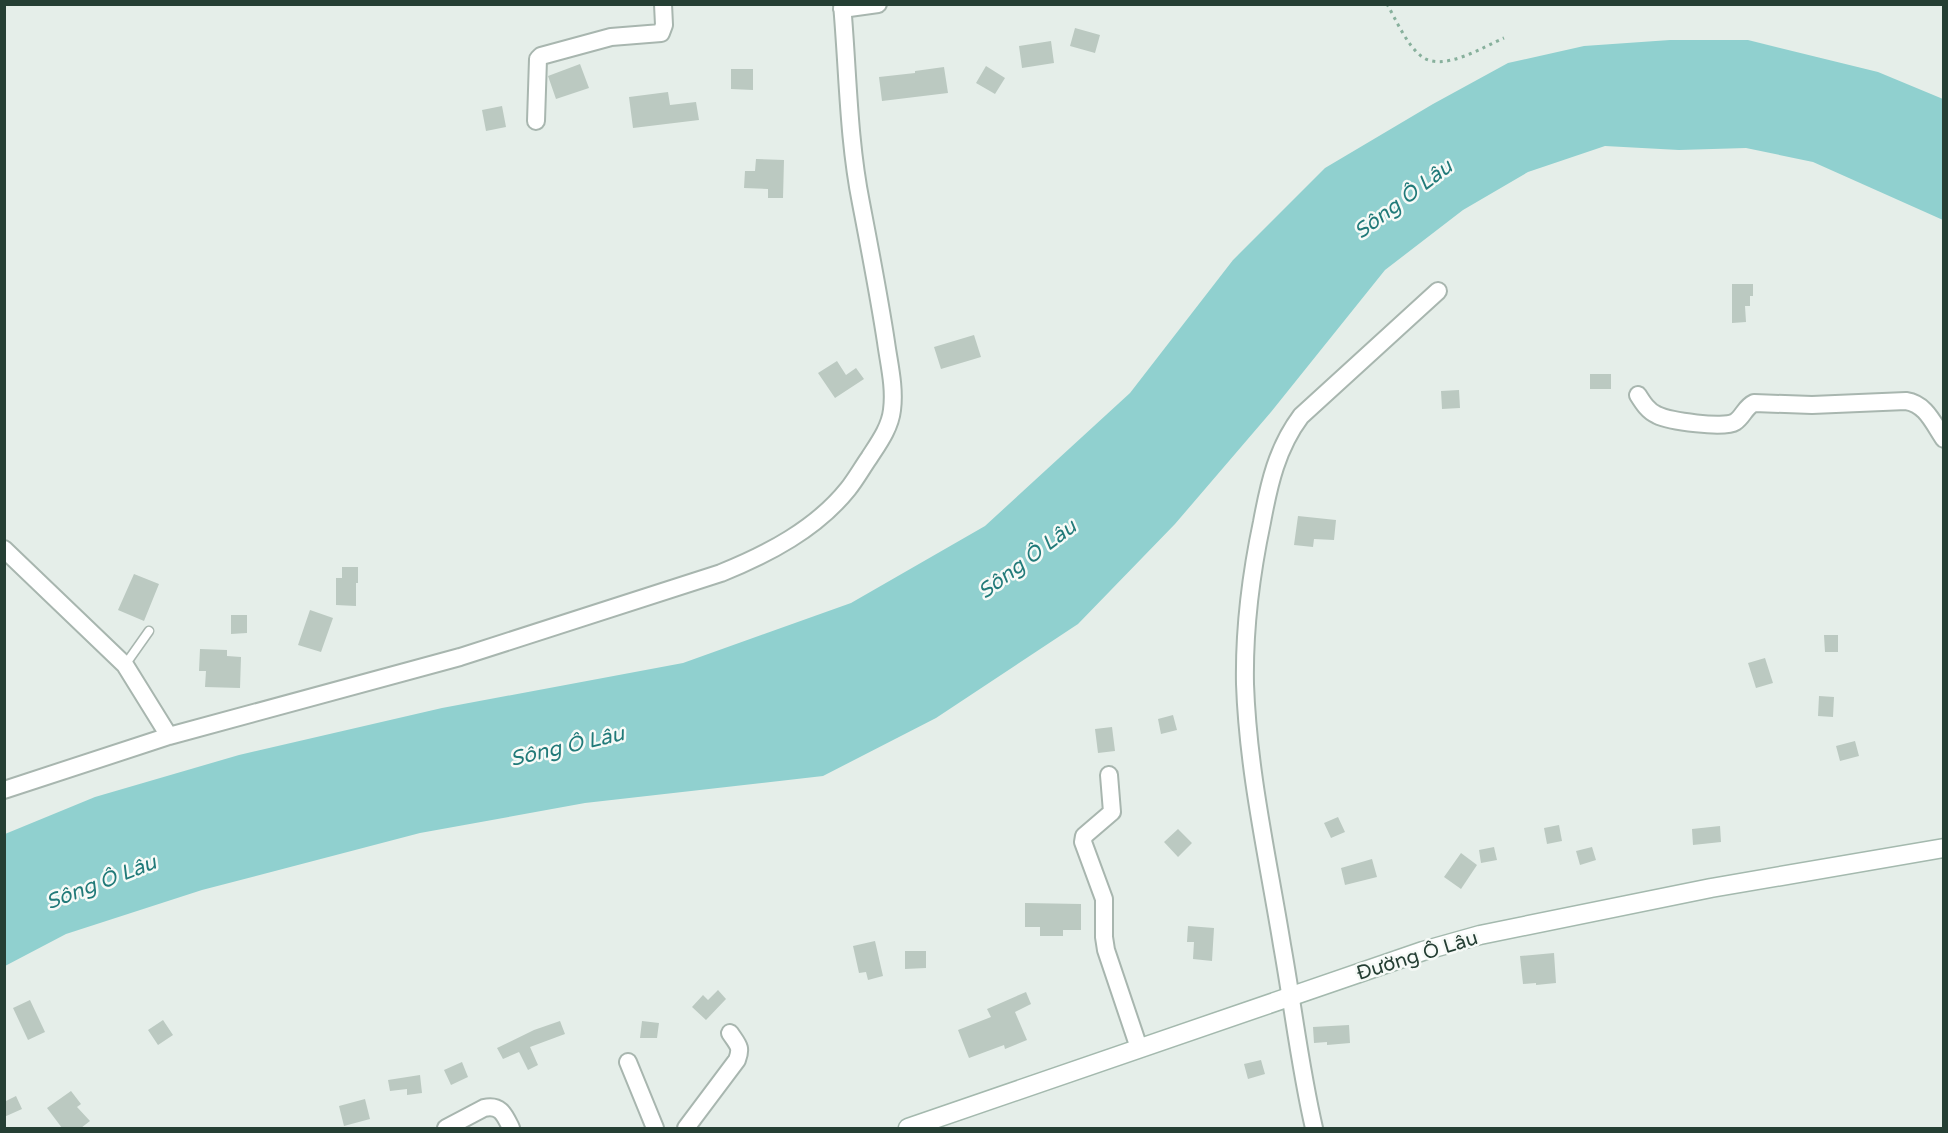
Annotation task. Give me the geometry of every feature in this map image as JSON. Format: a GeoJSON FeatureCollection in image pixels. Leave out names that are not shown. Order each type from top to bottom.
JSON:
{"type":"FeatureCollection","features":[{"type":"Feature","properties":{"kind":"main road","name":"Đường Ô Lâu"},"geometry":{"type":"LineString","coordinates":[[908,1128],[1423,951],[1480,935],[1711,888],[1944,848]]}},
{"type":"Feature","properties":{"kind":"street"},"geometry":{"type":"LineString","coordinates":[[536,121],[538,59],[541,56],[611,37],[661,33],[664,25],[663,4]]}},
{"type":"Feature","properties":{"kind":"street"},"geometry":{"type":"LineString","coordinates":[[4,790],[168,736],[460,657],[721,573],[755,559],[788,541],[830,508],[848,489],[879,444],[889,424],[892,411],[893,398],[876,274],[861,201],[852,135],[842,7],[878,4]]}},
{"type":"Feature","properties":{"kind":"street"},"geometry":{"type":"LineString","coordinates":[[1314,1128],[1304,1087],[1291,996],[1254,781],[1248,730],[1245,683],[1253,570],[1270,482],[1281,449],[1290,431],[1301,416],[1438,291]]}},
{"type":"Feature","properties":{"kind":"street"},"geometry":{"type":"LineString","coordinates":[[1638,395],[1647,408],[1664,418],[1725,425],[1736,422],[1747,407],[1754,403],[1812,405],[1906,401],[1921,406],[1944,439]]}},
{"type":"Feature","properties":{"kind":"street"},"geometry":{"type":"LineString","coordinates":[[4,549],[125,665],[168,736]]}},
{"type":"Feature","properties":{"kind":"street"},"geometry":{"type":"LineString","coordinates":[[1109,775],[1112,812],[1084,836],[1083,842],[1104,898],[1106,950],[1139,1048]]}},
{"type":"Feature","properties":{"kind":"street"},"geometry":{"type":"LineString","coordinates":[[686,1128],[737,1060],[740,1047],[730,1033]]}},
{"type":"Feature","properties":{"kind":"street"},"geometry":{"type":"LineString","coordinates":[[628,1062],[655,1128]]}},
{"type":"Feature","properties":{"kind":"street"},"geometry":{"type":"LineString","coordinates":[[446,1128],[484,1108],[495,1107],[503,1113],[512,1128]]}},
{"type":"Feature","properties":{"kind":"lane"},"geometry":{"type":"LineString","coordinates":[[125,665],[149,631]]}},
{"type":"Feature","properties":{"kind":"path"},"geometry":{"type":"LineString","coordinates":[[1387,4],[1413,48],[1431,62],[1450,61],[1504,38]]}},
{"type":"Feature","properties":{"kind":"water","name":"Sông Ô Lâu"},"geometry":{"type":"Polygon","coordinates":[[[1670,40],[1748,40],[1878,72],[1943,99],[1943,220],[1813,162],[1746,148],[1679,150],[1605,146],[1528,172],[1463,210],[1385,270],[1271,412],[1175,524],[1078,624],[936,718],[823,776],[585,803],[420,833],[202,890],[66,934],[5,966],[5,834],[95,797],[239,755],[442,708],[683,663],[851,603],[985,526],[1130,393],[1233,260],[1325,168],[1508,63],[1584,46],[1670,40]]]}},
{"type":"Feature","properties":{"kind":"building"},"geometry":{"type":"Polygon","coordinates":[[[1075,28],[1100,35],[1095,53],[1070,46],[1075,28]]]}},
{"type":"Feature","properties":{"kind":"building"},"geometry":{"type":"Polygon","coordinates":[[[1051,41],[1054,63],[1022,68],[1019,46],[1051,41]]]}},
{"type":"Feature","properties":{"kind":"building"},"geometry":{"type":"Polygon","coordinates":[[[580,64],[589,88],[556,99],[548,76],[580,64]]]}},
{"type":"Feature","properties":{"kind":"building"},"geometry":{"type":"Polygon","coordinates":[[[986,66],[1005,78],[995,94],[976,83],[986,66]]]}},
{"type":"Feature","properties":{"kind":"building"},"geometry":{"type":"Polygon","coordinates":[[[944,67],[948,93],[882,101],[879,77],[944,67]]]}},
{"type":"Feature","properties":{"kind":"building"},"geometry":{"type":"Polygon","coordinates":[[[731,69],[753,69],[753,90],[731,89],[731,69]]]}},
{"type":"Feature","properties":{"kind":"building"},"geometry":{"type":"Polygon","coordinates":[[[668,92],[670,105],[696,102],[699,120],[633,128],[629,97],[668,92]]]}},
{"type":"Feature","properties":{"kind":"building"},"geometry":{"type":"Polygon","coordinates":[[[502,106],[506,127],[486,131],[482,110],[502,106]]]}},
{"type":"Feature","properties":{"kind":"building"},"geometry":{"type":"Polygon","coordinates":[[[756,159],[784,160],[783,198],[768,198],[768,189],[744,188],[745,171],[755,171],[756,159]]]}},
{"type":"Feature","properties":{"kind":"building"},"geometry":{"type":"Polygon","coordinates":[[[1732,284],[1753,284],[1750,306],[1745,306],[1746,322],[1732,323],[1732,284]]]}},
{"type":"Feature","properties":{"kind":"building"},"geometry":{"type":"Polygon","coordinates":[[[974,335],[981,357],[941,369],[934,347],[974,335]]]}},
{"type":"Feature","properties":{"kind":"building"},"geometry":{"type":"Polygon","coordinates":[[[837,361],[846,375],[856,368],[864,379],[835,398],[818,373],[837,361]]]}},
{"type":"Feature","properties":{"kind":"building"},"geometry":{"type":"Polygon","coordinates":[[[1590,374],[1611,374],[1611,389],[1590,389],[1590,374]]]}},
{"type":"Feature","properties":{"kind":"building"},"geometry":{"type":"Polygon","coordinates":[[[1459,390],[1460,408],[1442,409],[1441,391],[1459,390]]]}},
{"type":"Feature","properties":{"kind":"building"},"geometry":{"type":"Polygon","coordinates":[[[1298,516],[1336,520],[1334,540],[1314,539],[1313,547],[1294,545],[1298,516]]]}},
{"type":"Feature","properties":{"kind":"building"},"geometry":{"type":"Polygon","coordinates":[[[342,567],[358,567],[356,606],[336,605],[336,578],[342,578],[342,567]]]}},
{"type":"Feature","properties":{"kind":"building"},"geometry":{"type":"Polygon","coordinates":[[[134,574],[159,584],[144,621],[118,610],[134,574]]]}},
{"type":"Feature","properties":{"kind":"building"},"geometry":{"type":"Polygon","coordinates":[[[310,610],[333,618],[321,652],[298,645],[310,610]]]}},
{"type":"Feature","properties":{"kind":"building"},"geometry":{"type":"Polygon","coordinates":[[[231,615],[247,615],[247,633],[231,634],[231,615]]]}},
{"type":"Feature","properties":{"kind":"building"},"geometry":{"type":"Polygon","coordinates":[[[1824,635],[1838,635],[1838,652],[1825,652],[1824,635]]]}},
{"type":"Feature","properties":{"kind":"building"},"geometry":{"type":"Polygon","coordinates":[[[200,649],[227,650],[227,656],[241,657],[240,688],[205,687],[206,671],[199,671],[200,649]]]}},
{"type":"Feature","properties":{"kind":"building"},"geometry":{"type":"Polygon","coordinates":[[[1765,658],[1773,683],[1756,688],[1748,663],[1765,658]]]}},
{"type":"Feature","properties":{"kind":"building"},"geometry":{"type":"Polygon","coordinates":[[[1819,696],[1834,697],[1833,717],[1818,716],[1819,696]]]}},
{"type":"Feature","properties":{"kind":"building"},"geometry":{"type":"Polygon","coordinates":[[[1173,715],[1177,730],[1161,734],[1158,719],[1173,715]]]}},
{"type":"Feature","properties":{"kind":"building"},"geometry":{"type":"Polygon","coordinates":[[[1112,727],[1115,751],[1098,753],[1095,729],[1112,727]]]}},
{"type":"Feature","properties":{"kind":"building"},"geometry":{"type":"Polygon","coordinates":[[[1855,741],[1859,756],[1840,761],[1836,746],[1855,741]]]}},
{"type":"Feature","properties":{"kind":"building"},"geometry":{"type":"Polygon","coordinates":[[[1338,817],[1345,832],[1331,838],[1324,823],[1338,817]]]}},
{"type":"Feature","properties":{"kind":"building"},"geometry":{"type":"Polygon","coordinates":[[[1559,825],[1562,841],[1547,844],[1544,828],[1559,825]]]}},
{"type":"Feature","properties":{"kind":"building"},"geometry":{"type":"Polygon","coordinates":[[[1720,826],[1721,842],[1693,845],[1692,829],[1720,826]]]}},
{"type":"Feature","properties":{"kind":"building"},"geometry":{"type":"Polygon","coordinates":[[[1178,829],[1192,843],[1178,857],[1164,842],[1178,829]]]}},
{"type":"Feature","properties":{"kind":"building"},"geometry":{"type":"Polygon","coordinates":[[[1494,847],[1497,860],[1481,863],[1479,850],[1494,847]]]}},
{"type":"Feature","properties":{"kind":"building"},"geometry":{"type":"Polygon","coordinates":[[[1592,847],[1596,860],[1580,865],[1576,851],[1592,847]]]}},
{"type":"Feature","properties":{"kind":"building"},"geometry":{"type":"Polygon","coordinates":[[[1461,853],[1477,865],[1461,889],[1444,877],[1461,853]]]}},
{"type":"Feature","properties":{"kind":"building"},"geometry":{"type":"Polygon","coordinates":[[[1372,859],[1377,877],[1345,885],[1341,868],[1372,859]]]}},
{"type":"Feature","properties":{"kind":"building"},"geometry":{"type":"Polygon","coordinates":[[[1025,903],[1081,904],[1081,930],[1063,930],[1063,936],[1040,936],[1040,927],[1025,927],[1025,903]]]}},
{"type":"Feature","properties":{"kind":"building"},"geometry":{"type":"Polygon","coordinates":[[[1188,926],[1214,928],[1212,961],[1193,959],[1194,942],[1187,942],[1188,926]]]}},
{"type":"Feature","properties":{"kind":"building"},"geometry":{"type":"Polygon","coordinates":[[[875,941],[883,976],[868,980],[866,972],[859,973],[853,946],[875,941]]]}},
{"type":"Feature","properties":{"kind":"building"},"geometry":{"type":"Polygon","coordinates":[[[905,951],[926,951],[926,968],[905,969],[905,951]]]}},
{"type":"Feature","properties":{"kind":"building"},"geometry":{"type":"Polygon","coordinates":[[[1554,953],[1556,983],[1523,984],[1520,956],[1554,953]]]}},
{"type":"Feature","properties":{"kind":"building"},"geometry":{"type":"Polygon","coordinates":[[[718,990],[726,999],[706,1020],[692,1007],[703,995],[708,1000],[718,990]]]}},
{"type":"Feature","properties":{"kind":"building"},"geometry":{"type":"Polygon","coordinates":[[[1026,992],[1031,1004],[1015,1012],[1027,1040],[1005,1049],[1004,1045],[969,1058],[958,1030],[991,1017],[987,1009],[1026,992]]]}},
{"type":"Feature","properties":{"kind":"building"},"geometry":{"type":"Polygon","coordinates":[[[30,1000],[45,1032],[28,1040],[13,1008],[30,1000]]]}},
{"type":"Feature","properties":{"kind":"building"},"geometry":{"type":"Polygon","coordinates":[[[163,1020],[173,1035],[158,1045],[148,1030],[163,1020]]]}},
{"type":"Feature","properties":{"kind":"building"},"geometry":{"type":"Polygon","coordinates":[[[560,1021],[565,1034],[530,1047],[538,1065],[528,1070],[519,1052],[503,1059],[497,1048],[534,1030],[560,1021]]]}},
{"type":"Feature","properties":{"kind":"building"},"geometry":{"type":"Polygon","coordinates":[[[642,1021],[659,1023],[657,1038],[640,1038],[642,1021]]]}},
{"type":"Feature","properties":{"kind":"building"},"geometry":{"type":"Polygon","coordinates":[[[1349,1025],[1350,1043],[1327,1045],[1327,1042],[1314,1043],[1313,1027],[1349,1025]]]}},
{"type":"Feature","properties":{"kind":"building"},"geometry":{"type":"Polygon","coordinates":[[[1261,1060],[1265,1074],[1248,1079],[1244,1064],[1261,1060]]]}},
{"type":"Feature","properties":{"kind":"building"},"geometry":{"type":"Polygon","coordinates":[[[462,1062],[468,1077],[451,1085],[444,1070],[462,1062]]]}},
{"type":"Feature","properties":{"kind":"building"},"geometry":{"type":"Polygon","coordinates":[[[420,1075],[422,1093],[407,1095],[407,1089],[390,1091],[388,1080],[420,1075]]]}},
{"type":"Feature","properties":{"kind":"building"},"geometry":{"type":"Polygon","coordinates":[[[71,1091],[81,1104],[77,1107],[90,1121],[81,1128],[62,1128],[47,1108],[71,1091]]]}},
{"type":"Feature","properties":{"kind":"building"},"geometry":{"type":"Polygon","coordinates":[[[16,1096],[22,1109],[4,1117],[4,1102],[16,1096]]]}},
{"type":"Feature","properties":{"kind":"building"},"geometry":{"type":"Polygon","coordinates":[[[365,1099],[370,1119],[344,1126],[339,1106],[365,1099]]]}}]}
